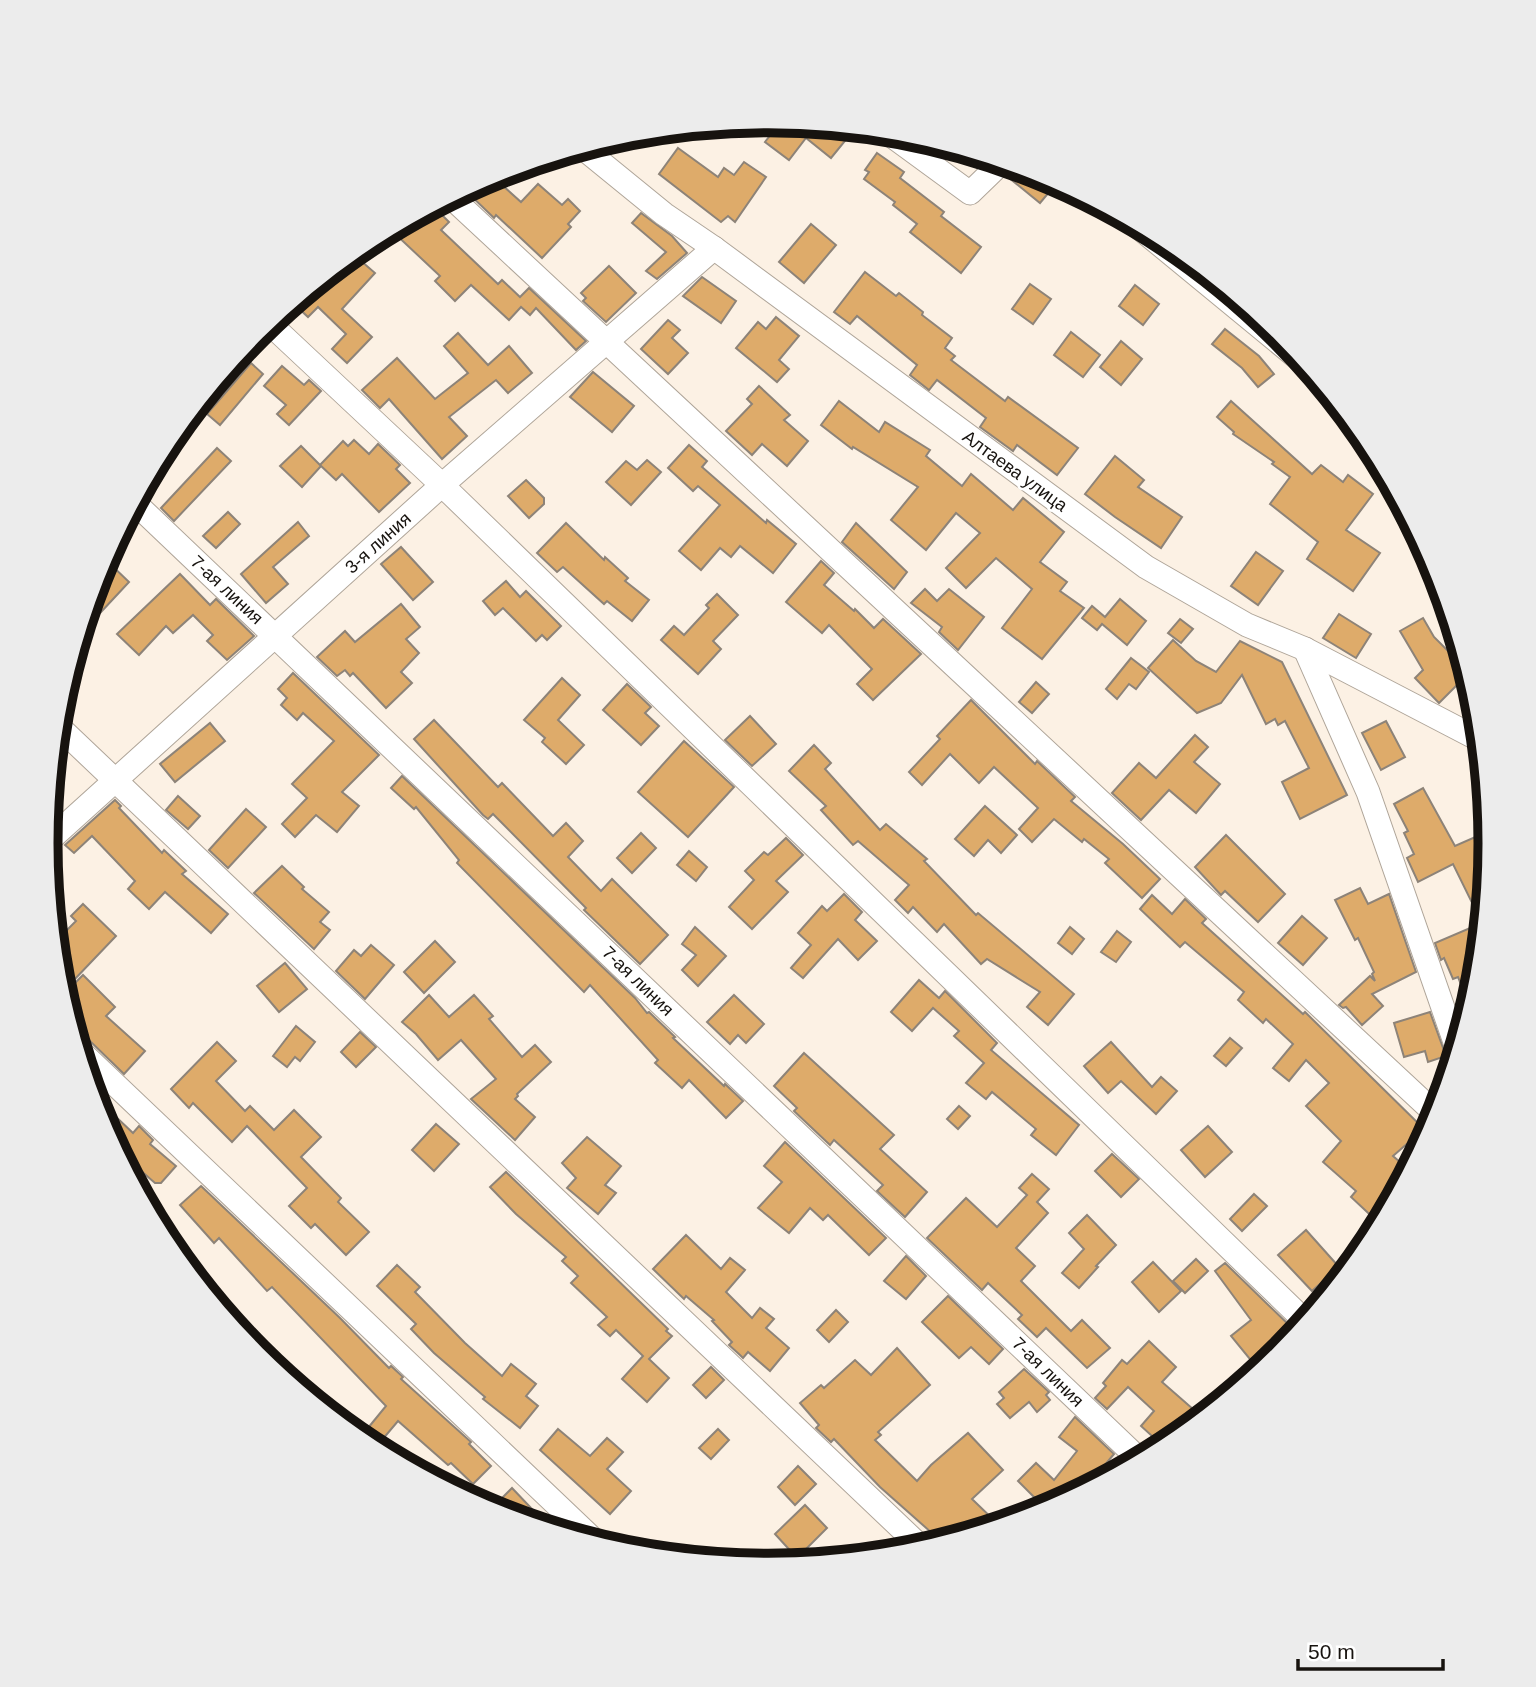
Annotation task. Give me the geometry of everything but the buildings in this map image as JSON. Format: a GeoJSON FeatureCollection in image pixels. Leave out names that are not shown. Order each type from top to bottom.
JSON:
{"type":"FeatureCollection","features":[{"type":"Feature","properties":{"kind":"street"},"geometry":{"type":"LineString","coordinates":[[908,147],[970,192],[993,170]]}},
{"type":"Feature","properties":{"kind":"street","name":"Алтаева улица"},"geometry":{"type":"LineString","coordinates":[[592,155],[664,214],[714,248],[1146,567],[1247,625],[1305,649],[1469,735]]}},
{"type":"Feature","properties":{"kind":"street"},"geometry":{"type":"LineString","coordinates":[[458,204],[1427,1106]]}},
{"type":"Feature","properties":{"kind":"street","name":"3-я линия"},"geometry":{"type":"LineString","coordinates":[[58,832],[442,485],[714,248]]}},
{"type":"Feature","properties":{"kind":"street"},"geometry":{"type":"LineString","coordinates":[[277,331],[442,485],[1299,1315]]}},
{"type":"Feature","properties":{"kind":"street","name":"7-ая линия"},"geometry":{"type":"LineString","coordinates":[[142,509],[1133,1453]]}},
{"type":"Feature","properties":{"kind":"street"},"geometry":{"type":"LineString","coordinates":[[1305,649],[1368,792],[1452,1034]]}},
{"type":"Feature","properties":{"kind":"street"},"geometry":{"type":"LineString","coordinates":[[67,734],[912,1539]]}},
{"type":"Feature","properties":{"kind":"street"},"geometry":{"type":"LineString","coordinates":[[92,1063],[583,1530]]}}]}
